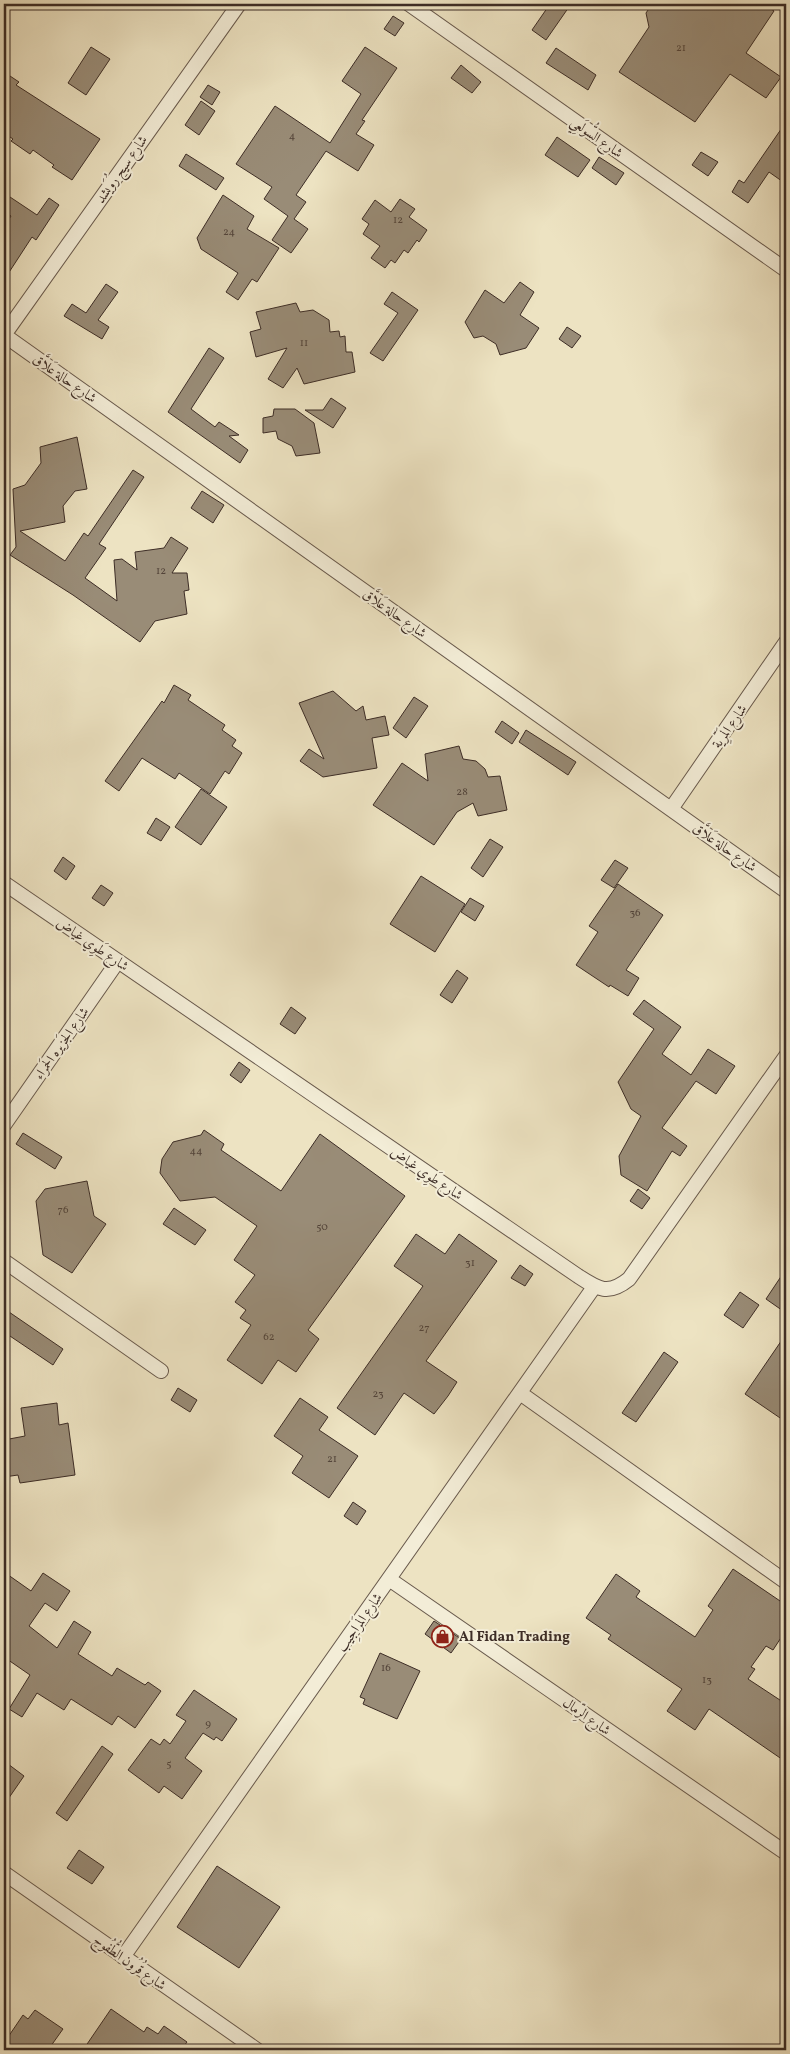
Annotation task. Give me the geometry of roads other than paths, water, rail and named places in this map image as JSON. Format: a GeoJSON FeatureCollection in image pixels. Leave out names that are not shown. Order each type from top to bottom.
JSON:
{"type":"FeatureCollection","features":[{"type":"Feature","properties":{"kind":"street","name":"شارع سيح رُوَيشد"},"geometry":{"type":"LineString","coordinates":[[4,335],[239,4]]}},
{"type":"Feature","properties":{"kind":"street","name":"شارع السُّولَعِي"},"geometry":{"type":"LineString","coordinates":[[409,4],[786,270]]}},
{"type":"Feature","properties":{"kind":"street","name":"شارع حالة عَلاَّق"},"geometry":{"type":"LineString","coordinates":[[4,335],[786,891]]}},
{"type":"Feature","properties":{"kind":"street","name":"شارع المَرِّية"},"geometry":{"type":"LineString","coordinates":[[671,809],[786,642]]}},
{"type":"Feature","properties":{"kind":"street","name":"شارع طَوِي غياض"},"geometry":{"type":"LineString","coordinates":[[4,883],[594,1287]]}},
{"type":"Feature","properties":{"kind":"street","name":"شارع الجَزيره الحَمراء"},"geometry":{"type":"LineString","coordinates":[[4,1125],[118,961]]}},
{"type":"Feature","properties":{"kind":"street"},"geometry":{"type":"LineString","coordinates":[[594,1287],[604,1290],[614,1289],[629,1279],[786,1056]]}},
{"type":"Feature","properties":{"kind":"street"},"geometry":{"type":"LineString","coordinates":[[4,1261],[161,1371]]}},
{"type":"Feature","properties":{"kind":"street","name":"شارع المَراجِيب"},"geometry":{"type":"LineString","coordinates":[[123,1957],[594,1287]]}},
{"type":"Feature","properties":{"kind":"street"},"geometry":{"type":"LineString","coordinates":[[520,1393],[786,1582]]}},
{"type":"Feature","properties":{"kind":"street","name":"شارع الرِّمال"},"geometry":{"type":"LineString","coordinates":[[389,1579],[786,1853]]}},
{"type":"Feature","properties":{"kind":"street","name":"شارع قُرُون الطُّفُوح"},"geometry":{"type":"LineString","coordinates":[[5,1878],[257,2050]]}},
{"type":"Feature","properties":{"kind":"place","name":"Al Fidan Trading"},"geometry":{"type":"Point","coordinates":[443,1636]}}]}
